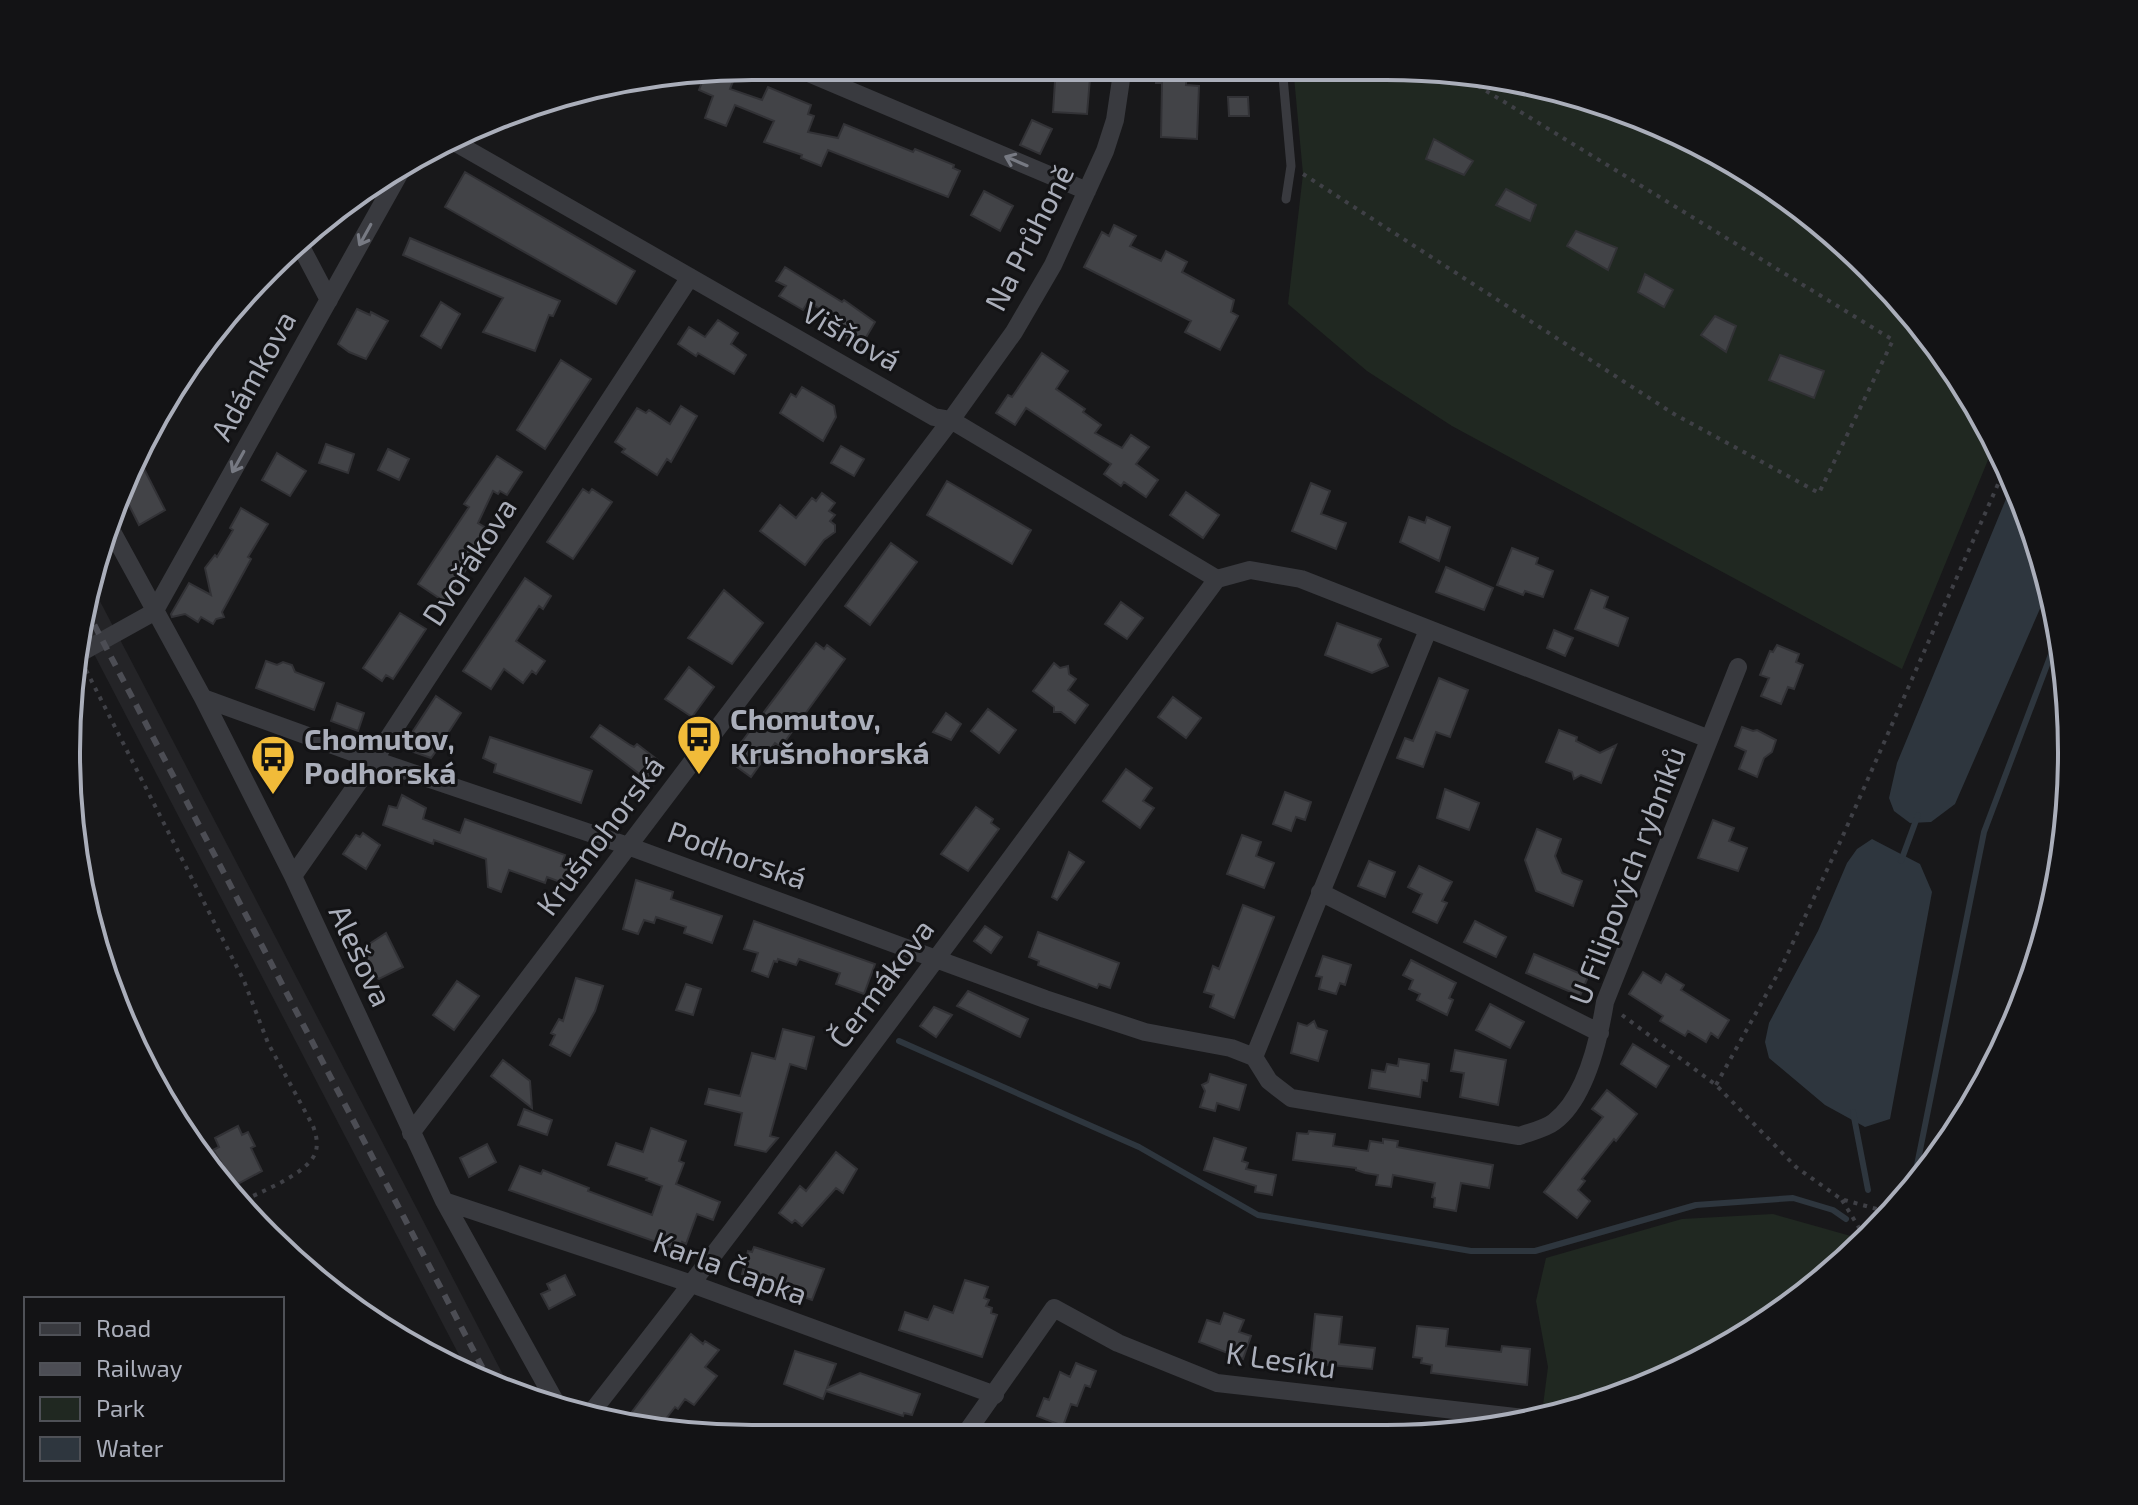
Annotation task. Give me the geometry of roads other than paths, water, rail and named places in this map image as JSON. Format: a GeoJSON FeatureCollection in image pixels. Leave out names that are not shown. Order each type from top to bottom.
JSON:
{"type":"FeatureCollection","features":[{"type":"Feature","properties":{"kind":"street"},"geometry":{"type":"LineString","coordinates":[[825,80],[1087,191]]}},
{"type":"Feature","properties":{"kind":"street","name":"Na Průhoně"},"geometry":{"type":"LineString","coordinates":[[951,420],[1014,332],[1053,265],[1105,151],[1115,120],[1121,80]]}},
{"type":"Feature","properties":{"kind":"street","name":"Višňová"},"geometry":{"type":"LineString","coordinates":[[461,146],[934,417],[951,420],[1217,579]]}},
{"type":"Feature","properties":{"kind":"street","name":"Adámkova"},"geometry":{"type":"LineString","coordinates":[[154,612],[394,184]]}},
{"type":"Feature","properties":{"kind":"street"},"geometry":{"type":"LineString","coordinates":[[304,252],[329,300]]}},
{"type":"Feature","properties":{"kind":"street","name":"Dvořákova"},"geometry":{"type":"LineString","coordinates":[[293,876],[374,760],[690,277]]}},
{"type":"Feature","properties":{"kind":"street","name":"Krušnohorská"},"geometry":{"type":"LineString","coordinates":[[411,1133],[951,420]]}},
{"type":"Feature","properties":{"kind":"street","name":"Alešova"},"geometry":{"type":"LineString","coordinates":[[115,538],[203,698],[293,876],[444,1201],[551,1394]]}},
{"type":"Feature","properties":{"kind":"street","name":"U Filipových rybníků"},"geometry":{"type":"LineString","coordinates":[[1217,579],[1250,570],[1301,579],[1709,739]]}},
{"type":"Feature","properties":{"kind":"street","name":"Čermákova"},"geometry":{"type":"LineString","coordinates":[[596,1406],[937,958],[1217,579]]}},
{"type":"Feature","properties":{"kind":"street"},"geometry":{"type":"LineString","coordinates":[[89,649],[154,612]]}},
{"type":"Feature","properties":{"kind":"street"},"geometry":{"type":"LineString","coordinates":[[1254,1057],[1428,630]]}},
{"type":"Feature","properties":{"kind":"street","name":"U Filipových rybníků"},"geometry":{"type":"LineString","coordinates":[[1254,1057],[1269,1081],[1291,1098],[1519,1136],[1553,1124],[1577,1097],[1600,1033],[1605,1002],[1738,667]]}},
{"type":"Feature","properties":{"kind":"street","name":"Podhorská"},"geometry":{"type":"LineString","coordinates":[[203,698],[628,846],[1045,999],[1145,1032],[1231,1048],[1254,1057]]}},
{"type":"Feature","properties":{"kind":"street","name":"U Filipových rybníků"},"geometry":{"type":"LineString","coordinates":[[1320,892],[1600,1033]]}},
{"type":"Feature","properties":{"kind":"street","name":"Karla Čapka"},"geometry":{"type":"LineString","coordinates":[[444,1201],[692,1284],[995,1395]]}},
{"type":"Feature","properties":{"kind":"street","name":"K Lesíku"},"geometry":{"type":"LineString","coordinates":[[995,1395],[1054,1308],[1118,1343],[1217,1383],[1498,1415]]}},
{"type":"Feature","properties":{"kind":"street"},"geometry":{"type":"LineString","coordinates":[[972,1425],[995,1395]]}},
{"type":"Feature","properties":{"kind":"lane"},"geometry":{"type":"LineString","coordinates":[[1283,80],[1291,166],[1286,199]]}},
{"type":"Feature","properties":{"kind":"water"},"geometry":{"type":"Polygon","coordinates":[[[2007,496],[2041,605],[1955,804],[1931,822],[1910,823],[1894,811],[1889,798],[1897,763],[2007,496]]]}},
{"type":"Feature","properties":{"kind":"water"},"geometry":{"type":"Polygon","coordinates":[[[1872,839],[1920,864],[1932,892],[1890,1119],[1865,1127],[1825,1105],[1769,1058],[1765,1042],[1769,1023],[1818,931],[1847,863],[1857,849],[1872,839]]]}},
{"type":"Feature","properties":{"kind":"waterway"},"geometry":{"type":"LineString","coordinates":[[1917,1164],[1984,832],[2050,656]]}},
{"type":"Feature","properties":{"kind":"waterway"},"geometry":{"type":"LineString","coordinates":[[1901,861],[1918,815]]}},
{"type":"Feature","properties":{"kind":"waterway"},"geometry":{"type":"LineString","coordinates":[[899,1041],[1139,1147],[1258,1215],[1471,1251],[1535,1251],[1696,1205],[1793,1198],[1833,1210],[1846,1219]]}},
{"type":"Feature","properties":{"kind":"waterway"},"geometry":{"type":"LineString","coordinates":[[1853,1112],[1868,1190]]}},
{"type":"Feature","properties":{"kind":"railway"},"geometry":{"type":"LineString","coordinates":[[93,622],[483,1369]]}},
{"type":"Feature","properties":{"kind":"place","name":"Chomutov, Krušnohorská"},"geometry":{"type":"Point","coordinates":[699,776]}},
{"type":"Feature","properties":{"kind":"place","name":"Chomutov, Podhorská"},"geometry":{"type":"Point","coordinates":[273,796]}}]}
